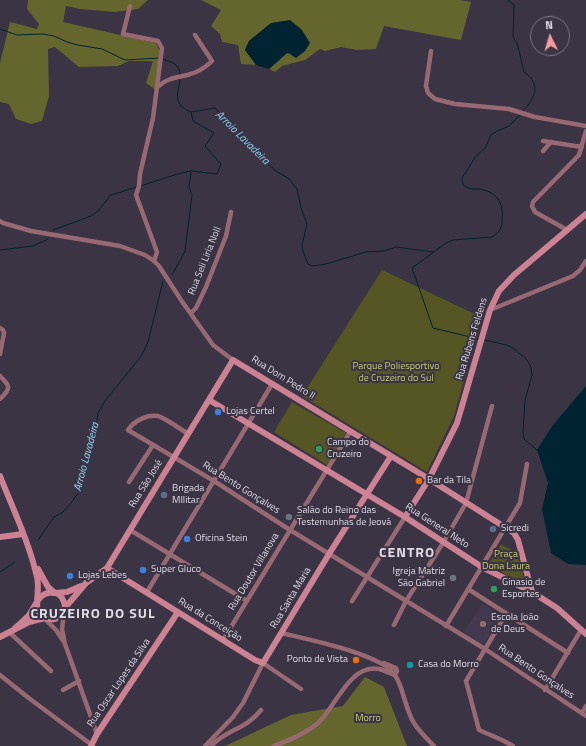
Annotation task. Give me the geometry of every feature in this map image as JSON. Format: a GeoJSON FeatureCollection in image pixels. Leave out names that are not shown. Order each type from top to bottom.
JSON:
{"type":"FeatureCollection","features":[{"type":"Feature","properties":{"kind":"main road","name":"Rua Rubens Feldens"},"geometry":{"type":"LineString","coordinates":[[405,517],[428,478],[458,418],[490,310],[499,291],[514,275],[586,214]]}},
{"type":"Feature","properties":{"kind":"main road","name":"Rua Dom Pedro II"},"geometry":{"type":"LineString","coordinates":[[233,360],[428,478],[517,536],[532,592]]}},
{"type":"Feature","properties":{"kind":"main road","name":"Rua São José"},"geometry":{"type":"LineString","coordinates":[[64,609],[86,583],[107,568],[233,360]]}},
{"type":"Feature","properties":{"kind":"main road","name":"Rua General Neto"},"geometry":{"type":"LineString","coordinates":[[209,400],[405,517],[482,567],[532,592],[557,608],[584,632]]}},
{"type":"Feature","properties":{"kind":"main road","name":"Rua Santa Maria"},"geometry":{"type":"LineString","coordinates":[[263,663],[366,494],[391,456]]}},
{"type":"Feature","properties":{"kind":"main road"},"geometry":{"type":"LineString","coordinates":[[0,476],[31,555],[43,580],[64,601],[64,609],[61,615],[55,619],[45,618],[28,622],[0,636]]}},
{"type":"Feature","properties":{"kind":"main road"},"geometry":{"type":"LineString","coordinates":[[0,537],[23,534]]}},
{"type":"Feature","properties":{"kind":"main road"},"geometry":{"type":"LineString","coordinates":[[31,555],[39,586],[37,606],[38,612],[45,618]]}},
{"type":"Feature","properties":{"kind":"main road","name":"Rua da Conceição"},"geometry":{"type":"LineString","coordinates":[[107,568],[255,660],[263,663]]}},
{"type":"Feature","properties":{"kind":"main road"},"geometry":{"type":"LineString","coordinates":[[12,630],[29,615],[38,600],[45,594],[72,591],[86,583]]}},
{"type":"Feature","properties":{"kind":"main road","name":"Rua Oscar Lopes da Silva"},"geometry":{"type":"LineString","coordinates":[[92,746],[97,734],[178,612]]}},
{"type":"Feature","properties":{"kind":"street"},"geometry":{"type":"LineString","coordinates":[[130,6],[123,34],[158,41],[162,48],[153,118],[136,195],[156,252],[154,261]]}},
{"type":"Feature","properties":{"kind":"street"},"geometry":{"type":"LineString","coordinates":[[157,88],[164,82],[187,75],[207,66],[212,61],[195,35]]}},
{"type":"Feature","properties":{"kind":"street"},"geometry":{"type":"LineString","coordinates":[[431,51],[425,81],[430,96],[455,104],[509,109],[521,113],[586,126]]}},
{"type":"Feature","properties":{"kind":"street"},"geometry":{"type":"LineString","coordinates":[[566,230],[534,212],[532,206],[533,202],[579,155],[586,131]]}},
{"type":"Feature","properties":{"kind":"street"},"geometry":{"type":"LineString","coordinates":[[543,141],[582,147]]}},
{"type":"Feature","properties":{"kind":"street"},"geometry":{"type":"LineString","coordinates":[[543,151],[551,142]]}},
{"type":"Feature","properties":{"kind":"street","name":"Rua Seli Liria Noll"},"geometry":{"type":"LineString","coordinates":[[190,313],[196,308],[206,287],[226,236],[231,212]]}},
{"type":"Feature","properties":{"kind":"street","name":"Rua Dom Pedro II"},"geometry":{"type":"LineString","coordinates":[[0,221],[31,231],[120,246],[145,255],[159,266],[213,345],[233,360]]}},
{"type":"Feature","properties":{"kind":"street"},"geometry":{"type":"LineString","coordinates":[[490,310],[573,276],[580,270],[586,261]]}},
{"type":"Feature","properties":{"kind":"street"},"geometry":{"type":"LineString","coordinates":[[0,328],[4,333],[0,354]]}},
{"type":"Feature","properties":{"kind":"street"},"geometry":{"type":"LineString","coordinates":[[0,376],[8,384],[9,388],[0,399]]}},
{"type":"Feature","properties":{"kind":"street"},"geometry":{"type":"LineString","coordinates":[[147,592],[272,384]]}},
{"type":"Feature","properties":{"kind":"street"},"geometry":{"type":"LineString","coordinates":[[394,625],[406,601],[443,543],[466,503],[492,406]]}},
{"type":"Feature","properties":{"kind":"street","name":"Rua Bento Gonçalves"},"geometry":{"type":"LineString","coordinates":[[188,434],[159,416],[139,420],[132,424],[128,430],[153,446],[214,480],[290,530],[485,649],[584,715]]}},
{"type":"Feature","properties":{"kind":"street","name":"Rua Doutor Villanova"},"geometry":{"type":"LineString","coordinates":[[223,640],[350,432]]}},
{"type":"Feature","properties":{"kind":"street"},"geometry":{"type":"LineString","coordinates":[[129,482],[153,446]]}},
{"type":"Feature","properties":{"kind":"street"},"geometry":{"type":"LineString","coordinates":[[446,626],[520,502],[527,464]]}},
{"type":"Feature","properties":{"kind":"street"},"geometry":{"type":"LineString","coordinates":[[352,601],[405,517]]}},
{"type":"Feature","properties":{"kind":"street"},"geometry":{"type":"LineString","coordinates":[[130,530],[247,601]]}},
{"type":"Feature","properties":{"kind":"street"},"geometry":{"type":"LineString","coordinates":[[468,589],[568,653]]}},
{"type":"Feature","properties":{"kind":"street"},"geometry":{"type":"LineString","coordinates":[[64,609],[62,622],[65,644]]}},
{"type":"Feature","properties":{"kind":"street"},"geometry":{"type":"LineString","coordinates":[[506,614],[466,681],[476,722],[480,730],[513,746]]}},
{"type":"Feature","properties":{"kind":"street"},"geometry":{"type":"LineString","coordinates":[[45,618],[56,630],[65,644],[97,734]]}},
{"type":"Feature","properties":{"kind":"street"},"geometry":{"type":"LineString","coordinates":[[12,630],[51,671]]}},
{"type":"Feature","properties":{"kind":"street"},"geometry":{"type":"LineString","coordinates":[[545,690],[568,653],[584,632]]}},
{"type":"Feature","properties":{"kind":"street"},"geometry":{"type":"LineString","coordinates":[[281,633],[341,649],[396,668],[397,671],[395,675],[414,722],[434,746]]}},
{"type":"Feature","properties":{"kind":"street","name":"Rua da Conceição"},"geometry":{"type":"LineString","coordinates":[[263,663],[301,689]]}},
{"type":"Feature","properties":{"kind":"street","name":"Rua Santa Maria"},"geometry":{"type":"LineString","coordinates":[[207,745],[233,717],[243,703],[263,663]]}},
{"type":"Feature","properties":{"kind":"street"},"geometry":{"type":"LineString","coordinates":[[274,746],[298,736],[318,723],[356,675],[369,669],[377,668],[395,675]]}},
{"type":"Feature","properties":{"kind":"street"},"geometry":{"type":"LineString","coordinates":[[0,675],[92,746]]}},
{"type":"Feature","properties":{"kind":"street"},"geometry":{"type":"LineString","coordinates":[[63,690],[79,681]]}},
{"type":"Feature","properties":{"kind":"street"},"geometry":{"type":"LineString","coordinates":[[584,715],[586,706]]}},
{"type":"Feature","properties":{"kind":"street"},"geometry":{"type":"LineString","coordinates":[[207,745],[213,744],[221,737],[248,724],[261,710]]}},
{"type":"Feature","properties":{"kind":"shaded area","name":"Escola João de Deus"},"geometry":{"type":"Polygon","coordinates":[[[482,604],[502,616],[484,644],[464,632],[482,604]]]}},
{"type":"Feature","properties":{"kind":"green space"},"geometry":{"type":"Polygon","coordinates":[[[28,0],[148,0],[138,9],[115,12],[80,9],[66,6],[63,22],[156,43],[160,52],[156,90],[146,83],[153,61],[129,61],[118,66],[79,67],[55,47],[48,49],[49,96],[42,121],[31,124],[16,119],[9,104],[0,102],[0,63],[10,22],[37,29],[39,24],[27,9],[28,0]]]}},
{"type":"Feature","properties":{"kind":"green space"},"geometry":{"type":"Polygon","coordinates":[[[201,0],[460,0],[471,2],[461,40],[384,26],[376,49],[357,50],[341,47],[325,51],[320,49],[305,60],[282,66],[275,72],[269,69],[287,53],[296,58],[271,23],[249,41],[245,50],[256,65],[241,64],[238,45],[222,42],[220,34],[211,26],[221,10],[201,0]]]}},
{"type":"Feature","properties":{"kind":"green space","name":"Parque Poliesportivo de Cruzeiro do Sul"},"geometry":{"type":"Polygon","coordinates":[[[382,270],[481,317],[454,416],[427,472],[302,396],[382,270]]]}},
{"type":"Feature","properties":{"kind":"green space","name":"Campo do Cruzeiro"},"geometry":{"type":"Polygon","coordinates":[[[292,402],[346,433],[327,465],[274,432],[292,402]]]}},
{"type":"Feature","properties":{"kind":"green space","name":"Praça Dona Laura"},"geometry":{"type":"Polygon","coordinates":[[[501,544],[517,553],[526,585],[488,565],[501,544]]]}},
{"type":"Feature","properties":{"kind":"green space","name":"Morro"},"geometry":{"type":"Polygon","coordinates":[[[365,677],[384,687],[407,746],[225,746],[291,715],[343,706],[365,677]]]}},
{"type":"Feature","properties":{"kind":"water"},"geometry":{"type":"Polygon","coordinates":[[[290,20],[302,30],[310,43],[305,51],[296,58],[290,53],[287,53],[269,69],[256,65],[245,50],[249,41],[271,23],[290,20]]]}},
{"type":"Feature","properties":{"kind":"water"},"geometry":{"type":"Polygon","coordinates":[[[586,386],[586,565],[568,564],[551,553],[542,509],[548,483],[537,450],[553,425],[586,386]]]}},
{"type":"Feature","properties":{"kind":"waterway"},"geometry":{"type":"LineString","coordinates":[[508,0],[514,5],[513,37],[517,43],[524,72],[530,77],[535,86],[535,91],[531,101],[523,111]]}},
{"type":"Feature","properties":{"kind":"waterway"},"geometry":{"type":"LineString","coordinates":[[0,29],[17,35],[42,34],[54,36],[78,45],[102,49],[125,60],[160,58]]}},
{"type":"Feature","properties":{"kind":"waterway"},"geometry":{"type":"LineString","coordinates":[[163,59],[177,66],[179,68],[180,75]]}},
{"type":"Feature","properties":{"kind":"waterway"},"geometry":{"type":"LineString","coordinates":[[180,79],[178,94],[179,102],[181,106],[191,112]]}},
{"type":"Feature","properties":{"kind":"waterway","name":"Arroio Lavadeira"},"geometry":{"type":"LineString","coordinates":[[140,186],[192,171],[217,174],[221,164],[205,146],[214,133],[193,121],[191,112],[215,108],[241,140],[276,171],[288,178],[297,189],[301,208],[307,224],[302,245],[308,264],[313,266],[326,264],[366,252],[384,251],[396,247],[433,252]]}},
{"type":"Feature","properties":{"kind":"waterway"},"geometry":{"type":"LineString","coordinates":[[479,339],[433,328],[412,268],[446,243],[453,240],[492,237],[500,230],[502,225],[502,209],[499,201],[489,192],[481,189],[471,189],[466,187],[463,185],[462,178],[476,156],[485,148],[491,135],[509,126],[521,114]]}},
{"type":"Feature","properties":{"kind":"waterway","name":"Arroio Lavadeira"},"geometry":{"type":"LineString","coordinates":[[172,275],[185,251],[192,195],[189,187],[191,172]]}},
{"type":"Feature","properties":{"kind":"waterway"},"geometry":{"type":"LineString","coordinates":[[53,230],[91,216],[98,211],[111,195],[137,187]]}},
{"type":"Feature","properties":{"kind":"waterway"},"geometry":{"type":"LineString","coordinates":[[0,250],[33,246],[48,239]]}},
{"type":"Feature","properties":{"kind":"waterway","name":"Arroio Lavadeira"},"geometry":{"type":"LineString","coordinates":[[38,540],[54,517],[63,512],[79,492],[95,435],[98,413],[105,401],[142,355],[148,342],[163,281]]}},
{"type":"Feature","properties":{"kind":"waterway"},"geometry":{"type":"LineString","coordinates":[[484,340],[507,345],[513,348],[527,360],[531,367],[532,375],[525,400],[523,432],[524,439],[537,450]]}},
{"type":"Feature","properties":{"kind":"waterway","name":"Arroio Lavadeira"},"geometry":{"type":"LineString","coordinates":[[0,572],[15,562]]}},
{"type":"Feature","properties":{"kind":"place","name":"Lojas Certel"},"geometry":{"type":"Point","coordinates":[218,412]}},
{"type":"Feature","properties":{"kind":"place","name":"Campo do Cruzeiro"},"geometry":{"type":"Point","coordinates":[319,449]}},
{"type":"Feature","properties":{"kind":"place","name":"Bar da Tila"},"geometry":{"type":"Point","coordinates":[419,481]}},
{"type":"Feature","properties":{"kind":"place","name":"Brigada MIlitar"},"geometry":{"type":"Point","coordinates":[164,495]}},
{"type":"Feature","properties":{"kind":"place","name":"Salão do Reino das Testemunhas de Jeová"},"geometry":{"type":"Point","coordinates":[289,517]}},
{"type":"Feature","properties":{"kind":"place","name":"Sicredi"},"geometry":{"type":"Point","coordinates":[493,529]}},
{"type":"Feature","properties":{"kind":"place","name":"Oficina Stein"},"geometry":{"type":"Point","coordinates":[187,539]}},
{"type":"Feature","properties":{"kind":"place","name":"Super Gluco"},"geometry":{"type":"Point","coordinates":[143,570]}},
{"type":"Feature","properties":{"kind":"place","name":"Lojas Lebes"},"geometry":{"type":"Point","coordinates":[70,576]}},
{"type":"Feature","properties":{"kind":"place","name":"Igreja Matriz São Gabriel"},"geometry":{"type":"Point","coordinates":[453,578]}},
{"type":"Feature","properties":{"kind":"place","name":"Ginasio de Esportes"},"geometry":{"type":"Point","coordinates":[494,589]}},
{"type":"Feature","properties":{"kind":"place","name":"Escola João de Deus"},"geometry":{"type":"Point","coordinates":[483,624]}},
{"type":"Feature","properties":{"kind":"place","name":"Ponto de Vista"},"geometry":{"type":"Point","coordinates":[356,660]}},
{"type":"Feature","properties":{"kind":"place","name":"Casa do Morro"},"geometry":{"type":"Point","coordinates":[410,665]}},
{"type":"Feature","properties":{"kind":"district","name":"CENTRO"},"geometry":{"type":"Point","coordinates":[407,554]}},
{"type":"Feature","properties":{"kind":"district","name":"CRUZEIRO DO SUL"},"geometry":{"type":"Point","coordinates":[93,615]}}]}
